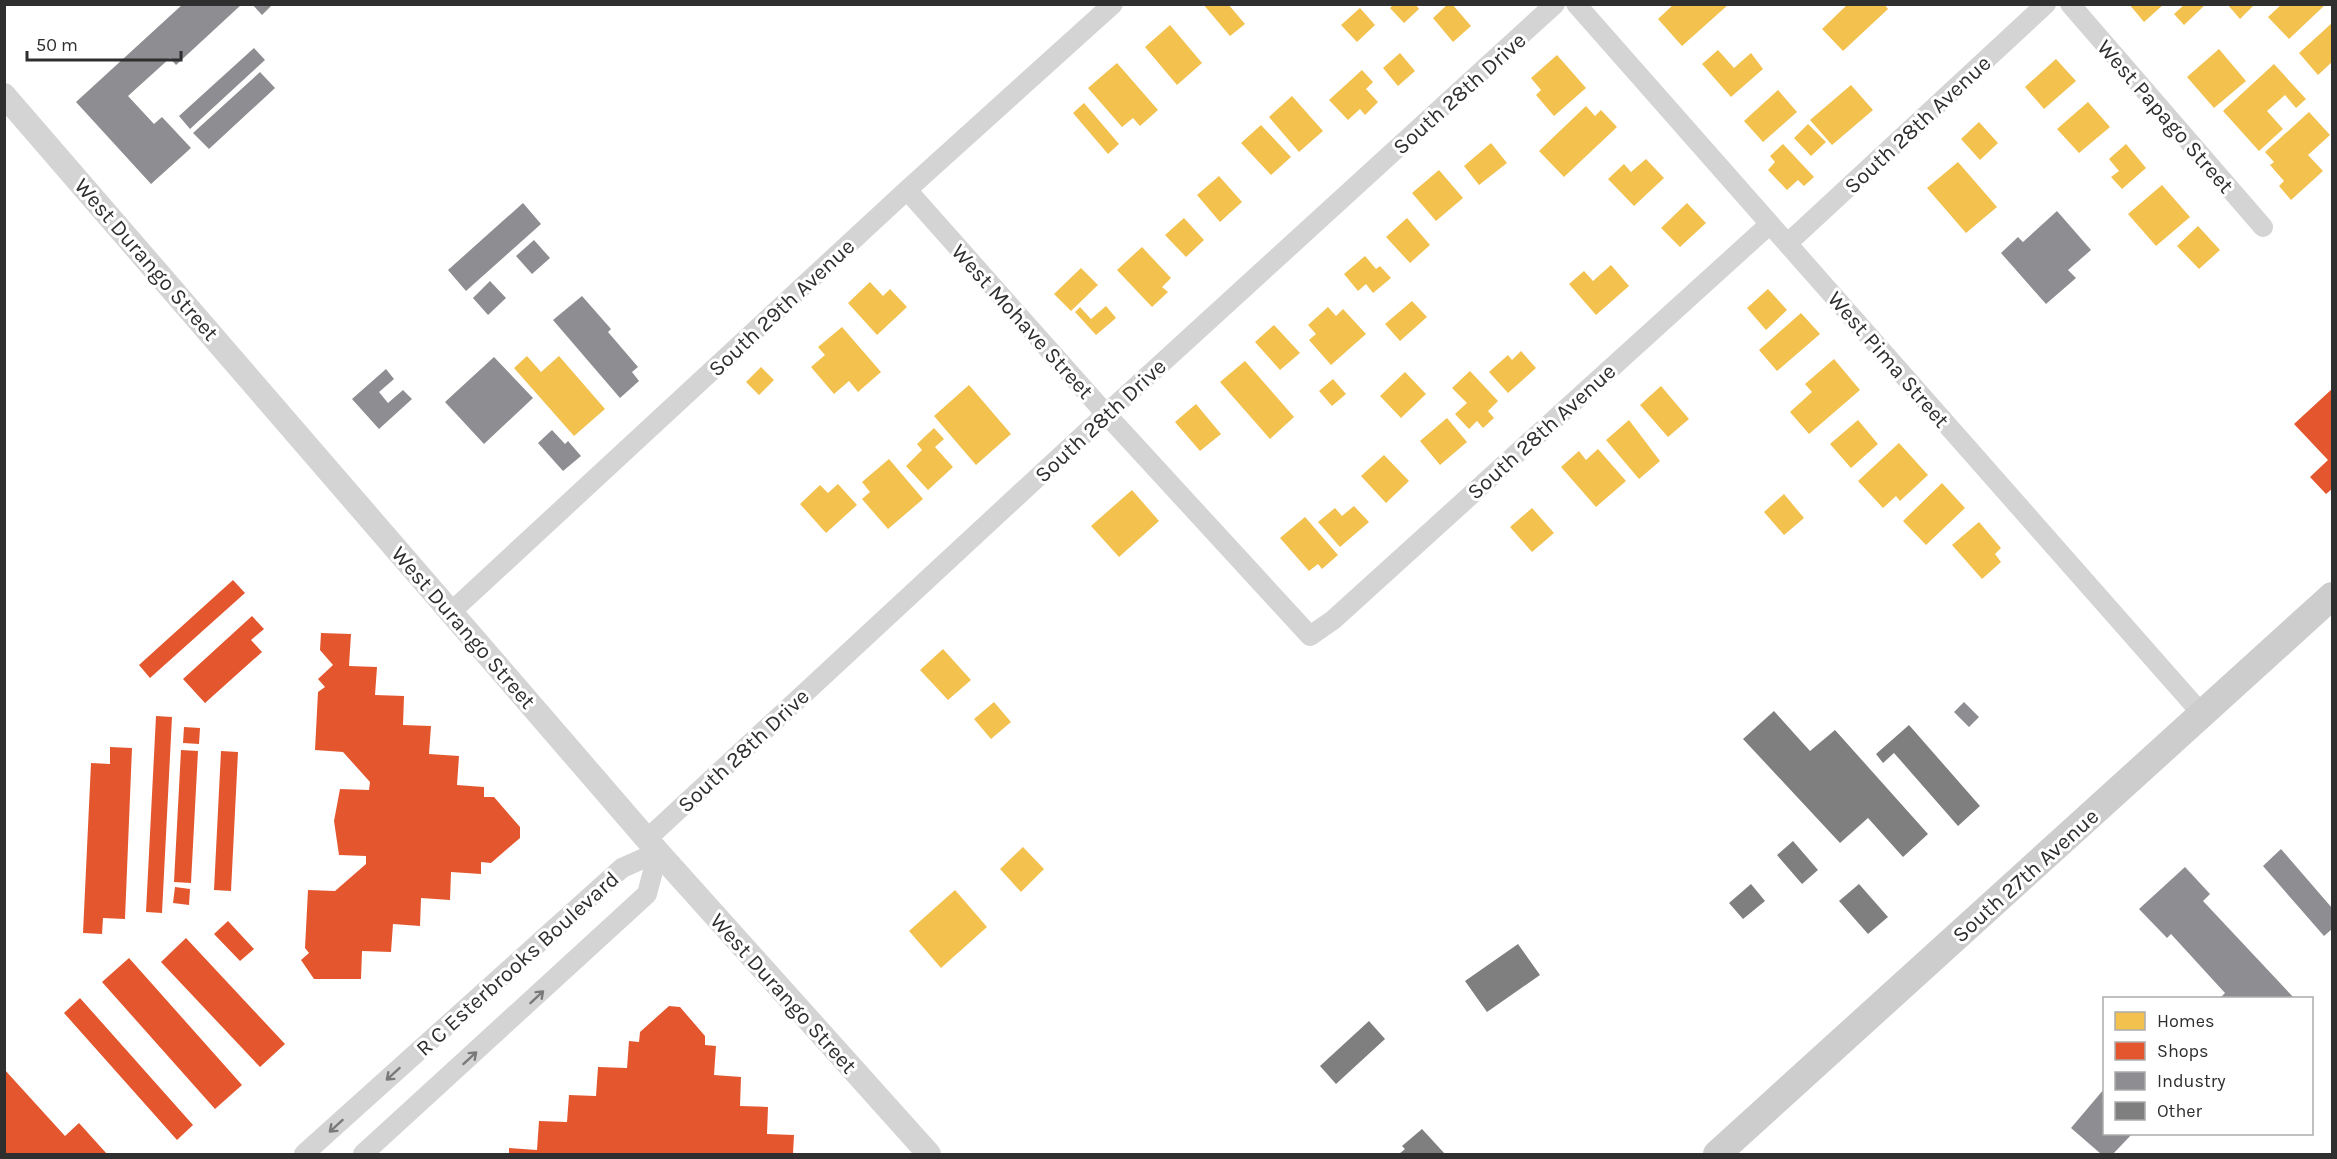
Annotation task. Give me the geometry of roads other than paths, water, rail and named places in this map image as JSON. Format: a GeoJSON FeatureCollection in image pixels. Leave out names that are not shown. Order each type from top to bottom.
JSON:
{"type":"FeatureCollection","features":[{"type":"Feature","properties":{"kind":"main road","name":"South 27th Avenue"},"geometry":{"type":"LineString","coordinates":[[1717,1155],[2332,596]]}},
{"type":"Feature","properties":{"kind":"street","name":"South 29th Avenue"},"geometry":{"type":"LineString","coordinates":[[451,612],[907,190],[1113,4]]}},
{"type":"Feature","properties":{"kind":"street","name":"South 28th Drive"},"geometry":{"type":"LineString","coordinates":[[652,846],[1106,414],[1556,4]]}},
{"type":"Feature","properties":{"kind":"street","name":"West Pima Street"},"geometry":{"type":"LineString","coordinates":[[1576,4],[2202,714]]}},
{"type":"Feature","properties":{"kind":"street","name":"South 28th Avenue"},"geometry":{"type":"LineString","coordinates":[[1788,243],[2046,4]]}},
{"type":"Feature","properties":{"kind":"street","name":"West Papago Street"},"geometry":{"type":"LineString","coordinates":[[2070,4],[2263,227]]}},
{"type":"Feature","properties":{"kind":"street","name":"West Durango Street"},"geometry":{"type":"LineString","coordinates":[[4,95],[652,846],[929,1155]]}},
{"type":"Feature","properties":{"kind":"street","name":"West Mohave Street"},"geometry":{"type":"LineString","coordinates":[[907,190],[1106,414],[1310,636]]}},
{"type":"Feature","properties":{"kind":"street","name":"South 28th Avenue"},"geometry":{"type":"LineString","coordinates":[[1310,636],[1333,620],[1770,224]]}},
{"type":"Feature","properties":{"kind":"street","name":"R C Esterbrooks Boulevard"},"geometry":{"type":"LineString","coordinates":[[304,1155],[622,868],[652,846]]}},
{"type":"Feature","properties":{"kind":"street","name":"R C Esterbrooks Boulevard"},"geometry":{"type":"LineString","coordinates":[[363,1155],[647,894],[652,846]]}}]}
